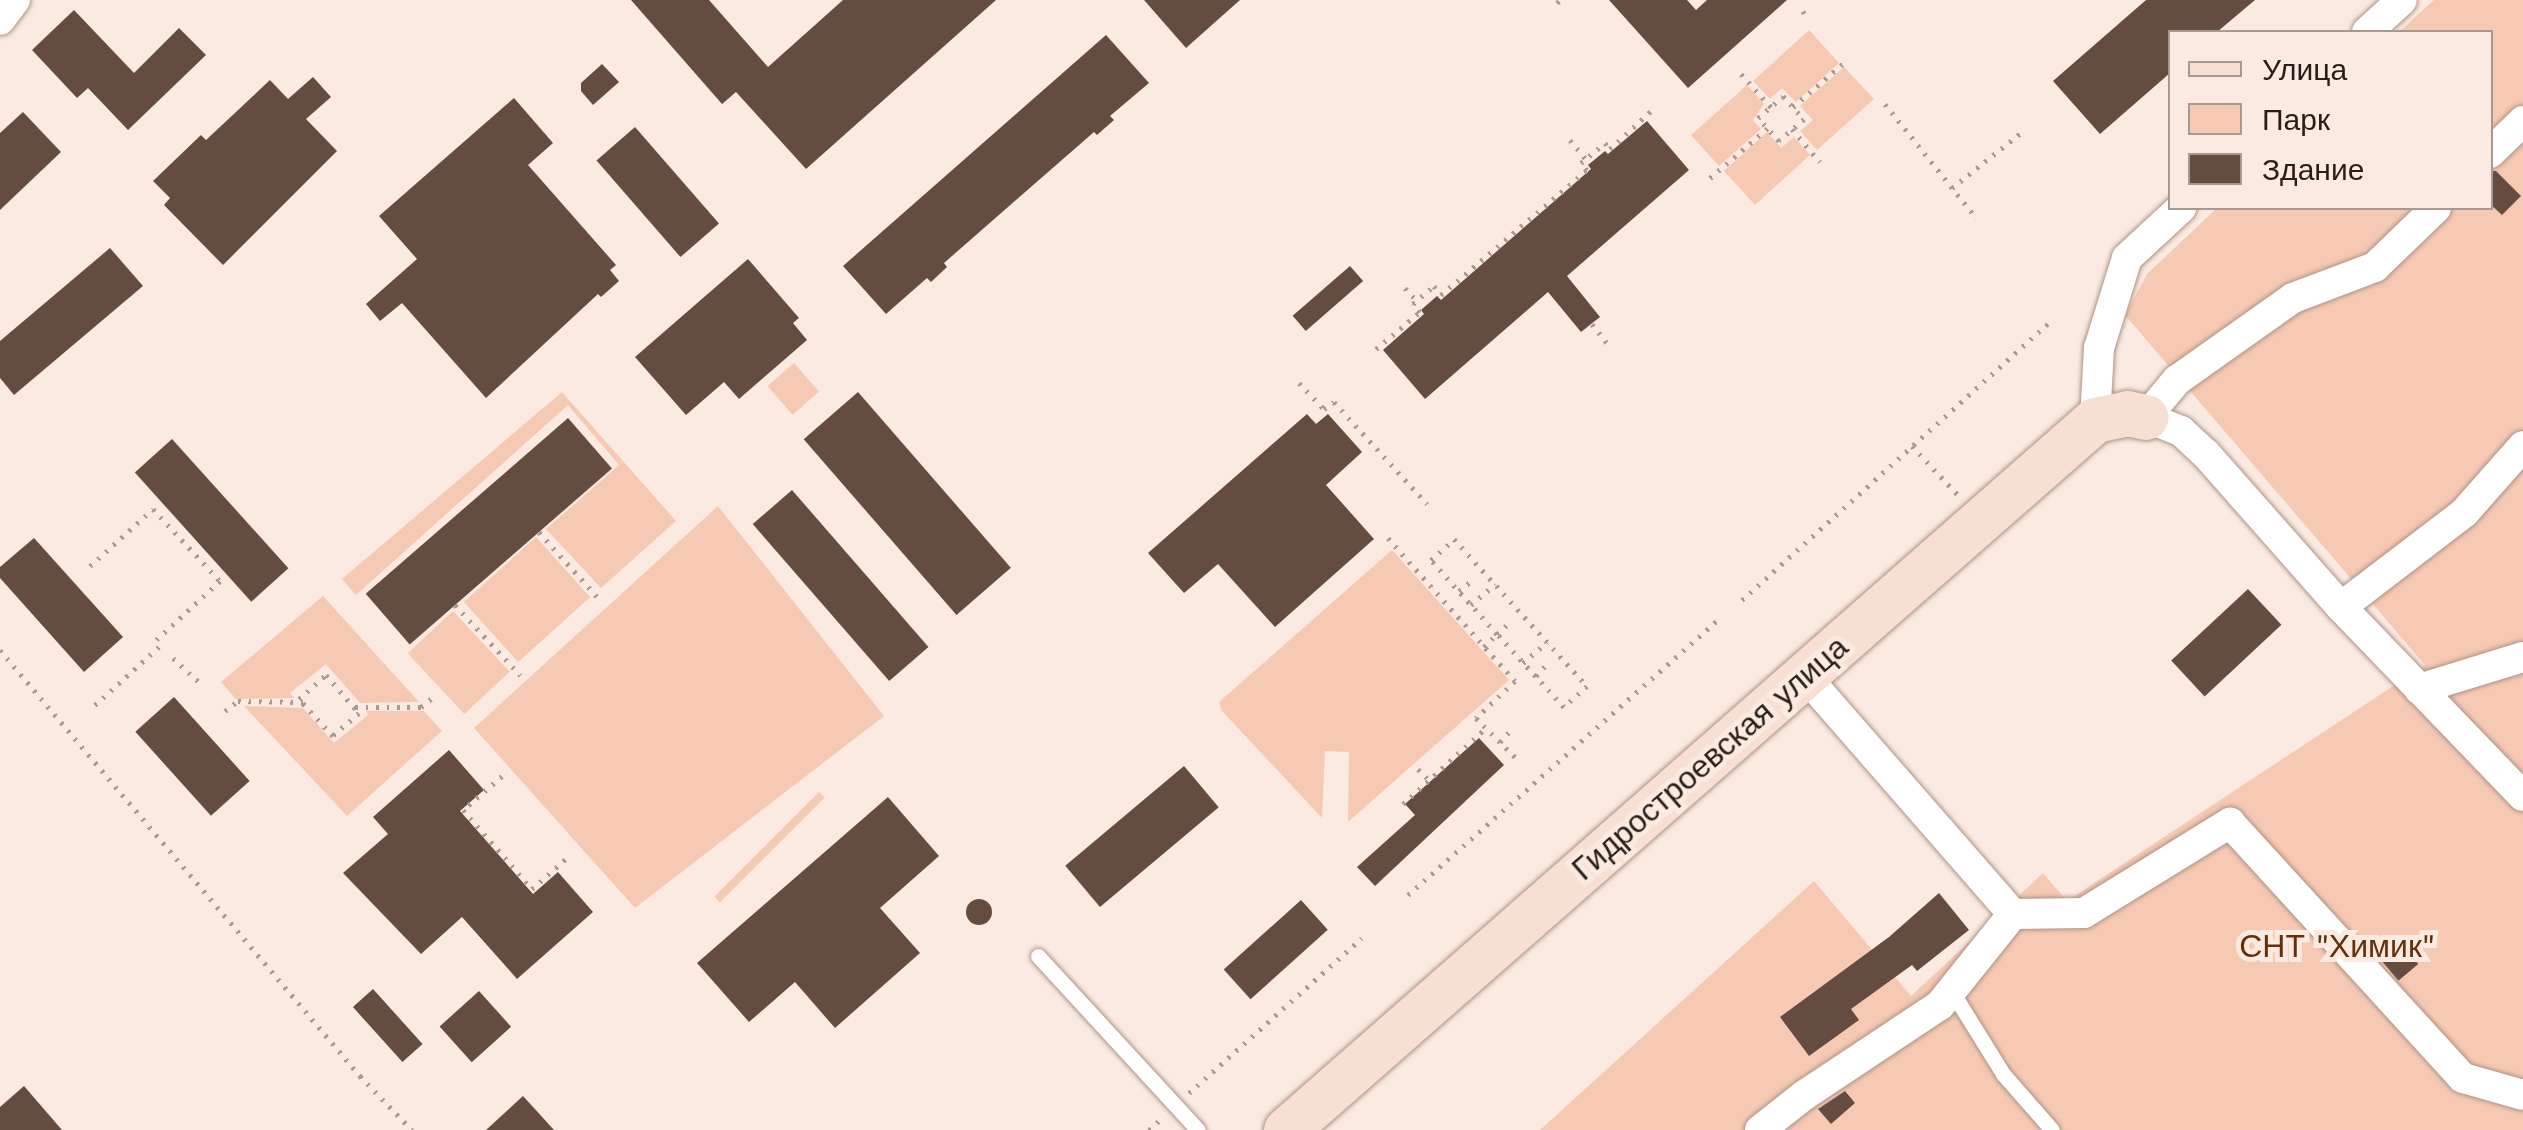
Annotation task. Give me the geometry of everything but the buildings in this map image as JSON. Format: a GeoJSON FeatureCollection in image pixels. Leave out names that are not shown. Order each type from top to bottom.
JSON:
{"type":"FeatureCollection","features":[{"type":"Feature","properties":{"kind":"street"},"geometry":{"type":"LineString","coordinates":[[0,20],[14,0]]}},
{"type":"Feature","properties":{"kind":"street"},"geometry":{"type":"LineString","coordinates":[[2369,30],[2402,0]]}},
{"type":"Feature","properties":{"kind":"street"},"geometry":{"type":"LineString","coordinates":[[2493,151],[2523,121]]}},
{"type":"Feature","properties":{"kind":"street"},"geometry":{"type":"LineString","coordinates":[[2178,210],[2127,258],[2115,288],[2099,348],[2095,420],[2127,413],[2180,431],[2206,454],[2341,607],[2523,796]]}},
{"type":"Feature","properties":{"kind":"street"},"geometry":{"type":"LineString","coordinates":[[2146,417],[2178,380],[2293,298],[2376,267],[2434,210]]}},
{"type":"Feature","properties":{"kind":"street","name":"Гидростроевская улица"},"geometry":{"type":"LineString","coordinates":[[1286,1130],[2095,420]]}},
{"type":"Feature","properties":{"kind":"street"},"geometry":{"type":"LineString","coordinates":[[2341,607],[2464,513],[2523,446]]}},
{"type":"Feature","properties":{"kind":"street"},"geometry":{"type":"LineString","coordinates":[[2419,688],[2523,657]]}},
{"type":"Feature","properties":{"kind":"street"},"geometry":{"type":"LineString","coordinates":[[1806,677],[2012,914],[2084,913],[2230,822],[2464,1078],[2523,1095]]}},
{"type":"Feature","properties":{"kind":"street"},"geometry":{"type":"LineString","coordinates":[[1760,1130],[1803,1096],[1940,1004],[2012,914]]}},
{"type":"Feature","properties":{"kind":"lane"},"geometry":{"type":"LineString","coordinates":[[1038,956],[1198,1130]]}},
{"type":"Feature","properties":{"kind":"lane"},"geometry":{"type":"LineString","coordinates":[[1951,990],[2003,1074],[2052,1130]]}},
{"type":"Feature","properties":{"kind":"path"},"geometry":{"type":"LineString","coordinates":[[1794,108],[1846,61]]}},
{"type":"Feature","properties":{"kind":"path"},"geometry":{"type":"LineString","coordinates":[[1741,74],[1771,107]]}},
{"type":"Feature","properties":{"kind":"path"},"geometry":{"type":"LineString","coordinates":[[1783,96],[1794,108],[1804,119],[1779,141],[1758,118],[1783,96]]}},
{"type":"Feature","properties":{"kind":"path"},"geometry":{"type":"LineString","coordinates":[[1885,104],[1977,219]]}},
{"type":"Feature","properties":{"kind":"path"},"geometry":{"type":"LineString","coordinates":[[1376,349],[1420,312],[1413,304],[1434,286],[1441,295],[1587,170],[1582,163],[1586,159],[1606,143],[1610,149],[1651,111]]}},
{"type":"Feature","properties":{"kind":"path"},"geometry":{"type":"LineString","coordinates":[[1710,178],[1768,128]]}},
{"type":"Feature","properties":{"kind":"path"},"geometry":{"type":"LineString","coordinates":[[1792,129],[1820,162]]}},
{"type":"Feature","properties":{"kind":"path"},"geometry":{"type":"LineString","coordinates":[[1952,188],[2022,132]]}},
{"type":"Feature","properties":{"kind":"path"},"geometry":{"type":"LineString","coordinates":[[1570,140],[1586,159]]}},
{"type":"Feature","properties":{"kind":"path"},"geometry":{"type":"LineString","coordinates":[[1404,288],[1417,301]]}},
{"type":"Feature","properties":{"kind":"path"},"geometry":{"type":"LineString","coordinates":[[1742,600],[2052,320]]}},
{"type":"Feature","properties":{"kind":"path"},"geometry":{"type":"LineString","coordinates":[[1592,324],[1609,346]]}},
{"type":"Feature","properties":{"kind":"path"},"geometry":{"type":"LineString","coordinates":[[1300,383],[1324,410],[1334,402],[1427,504]]}},
{"type":"Feature","properties":{"kind":"path"},"geometry":{"type":"LineString","coordinates":[[1912,446],[1982,520]]}},
{"type":"Feature","properties":{"kind":"path"},"geometry":{"type":"LineString","coordinates":[[90,566],[153,508],[220,580],[95,705]]}},
{"type":"Feature","properties":{"kind":"path"},"geometry":{"type":"LineString","coordinates":[[539,532],[601,601]]}},
{"type":"Feature","properties":{"kind":"path"},"geometry":{"type":"LineString","coordinates":[[1388,538],[1515,681],[1476,718],[1518,760]]}},
{"type":"Feature","properties":{"kind":"path"},"geometry":{"type":"LineString","coordinates":[[1454,539],[1587,686],[1564,707],[1459,592],[1431,560],[1454,539]]}},
{"type":"Feature","properties":{"kind":"path"},"geometry":{"type":"LineString","coordinates":[[1459,592],[1470,582]]}},
{"type":"Feature","properties":{"kind":"path"},"geometry":{"type":"LineString","coordinates":[[1471,606],[1495,584]]}},
{"type":"Feature","properties":{"kind":"path"},"geometry":{"type":"LineString","coordinates":[[455,605],[520,675]]}},
{"type":"Feature","properties":{"kind":"path"},"geometry":{"type":"LineString","coordinates":[[1408,896],[1722,616]]}},
{"type":"Feature","properties":{"kind":"path"},"geometry":{"type":"LineString","coordinates":[[1484,647],[1508,624]]}},
{"type":"Feature","properties":{"kind":"path"},"geometry":{"type":"LineString","coordinates":[[1523,663],[1547,642]]}},
{"type":"Feature","properties":{"kind":"path"},"geometry":{"type":"LineString","coordinates":[[0,650],[360,1076],[412,1130]]}},
{"type":"Feature","properties":{"kind":"path"},"geometry":{"type":"LineString","coordinates":[[173,658],[201,684]]}},
{"type":"Feature","properties":{"kind":"path"},"geometry":{"type":"LineString","coordinates":[[1536,676],[1546,666]]}},
{"type":"Feature","properties":{"kind":"path"},"geometry":{"type":"LineString","coordinates":[[326,675],[360,712],[333,736],[302,702],[299,698],[326,675]]}},
{"type":"Feature","properties":{"kind":"path"},"geometry":{"type":"LineString","coordinates":[[355,708],[421,707],[432,698]]}},
{"type":"Feature","properties":{"kind":"path"},"geometry":{"type":"LineString","coordinates":[[225,710],[238,701],[302,702]]}},
{"type":"Feature","properties":{"kind":"path"},"geometry":{"type":"LineString","coordinates":[[1403,804],[1486,728]]}},
{"type":"Feature","properties":{"kind":"path"},"geometry":{"type":"LineString","coordinates":[[1500,742],[1509,732]]}},
{"type":"Feature","properties":{"kind":"path"},"geometry":{"type":"LineString","coordinates":[[1418,769],[1429,780]]}},
{"type":"Feature","properties":{"kind":"path"},"geometry":{"type":"LineString","coordinates":[[502,776],[463,810],[532,889],[572,854]]}},
{"type":"Feature","properties":{"kind":"path"},"geometry":{"type":"LineString","coordinates":[[1184,1097],[1362,938]]}},
{"type":"Feature","properties":{"kind":"green space","name":"СНТ \"Химик\""},"geometry":{"type":"Polygon","coordinates":[[[2434,0],[2523,0],[2523,1130],[1540,1130],[1814,881],[1911,996],[2043,873],[2067,901],[2425,665],[2125,315],[2147,274],[2215,210],[2493,210],[2493,30],[2401,30],[2434,0]]]}},
{"type":"Feature","properties":{"kind":"green space"},"geometry":{"type":"Polygon","coordinates":[[[1809,30],[1839,63],[1796,102],[1782,88],[1770,99],[1753,81],[1809,30]]]}},
{"type":"Feature","properties":{"kind":"green space"},"geometry":{"type":"Polygon","coordinates":[[[1844,67],[1874,99],[1817,150],[1800,131],[1813,120],[1800,106],[1844,67]]]}},
{"type":"Feature","properties":{"kind":"green space"},"geometry":{"type":"Polygon","coordinates":[[[1747,85],[1764,104],[1753,120],[1761,129],[1719,166],[1691,135],[1747,85]]]}},
{"type":"Feature","properties":{"kind":"green space"},"geometry":{"type":"Polygon","coordinates":[[[1767,132],[1781,148],[1794,137],[1810,155],[1755,205],[1724,171],[1767,132]]]}},
{"type":"Feature","properties":{"kind":"green space"},"geometry":{"type":"Polygon","coordinates":[[[794,363],[819,392],[793,415],[768,386],[794,363]]]}},
{"type":"Feature","properties":{"kind":"green space"},"geometry":{"type":"Polygon","coordinates":[[[562,392],[676,521],[601,588],[546,529],[619,465],[568,405],[356,595],[342,579],[562,392]]]}},
{"type":"Feature","properties":{"kind":"green space"},"geometry":{"type":"Polygon","coordinates":[[[718,506],[884,716],[635,908],[474,728],[718,506]]]}},
{"type":"Feature","properties":{"kind":"green space"},"geometry":{"type":"Polygon","coordinates":[[[536,537],[590,597],[518,662],[464,602],[536,537]]]}},
{"type":"Feature","properties":{"kind":"green space"},"geometry":{"type":"Polygon","coordinates":[[[1392,550],[1509,680],[1348,822],[1349,752],[1325,751],[1322,818],[1222,711],[1219,702],[1392,550]]]}},
{"type":"Feature","properties":{"kind":"green space"},"geometry":{"type":"Polygon","coordinates":[[[323,596],[419,702],[360,703],[326,664],[290,693],[294,698],[236,699],[221,682],[323,596]]]}},
{"type":"Feature","properties":{"kind":"green space"},"geometry":{"type":"Polygon","coordinates":[[[453,611],[510,672],[464,714],[408,653],[453,611]]]}},
{"type":"Feature","properties":{"kind":"green space"},"geometry":{"type":"Polygon","coordinates":[[[244,706],[303,708],[334,743],[368,715],[366,711],[424,711],[442,731],[347,816],[244,706]]]}},
{"type":"Feature","properties":{"kind":"green space"},"geometry":{"type":"Polygon","coordinates":[[[819,792],[825,798],[720,902],[714,897],[819,792]]]}}]}
